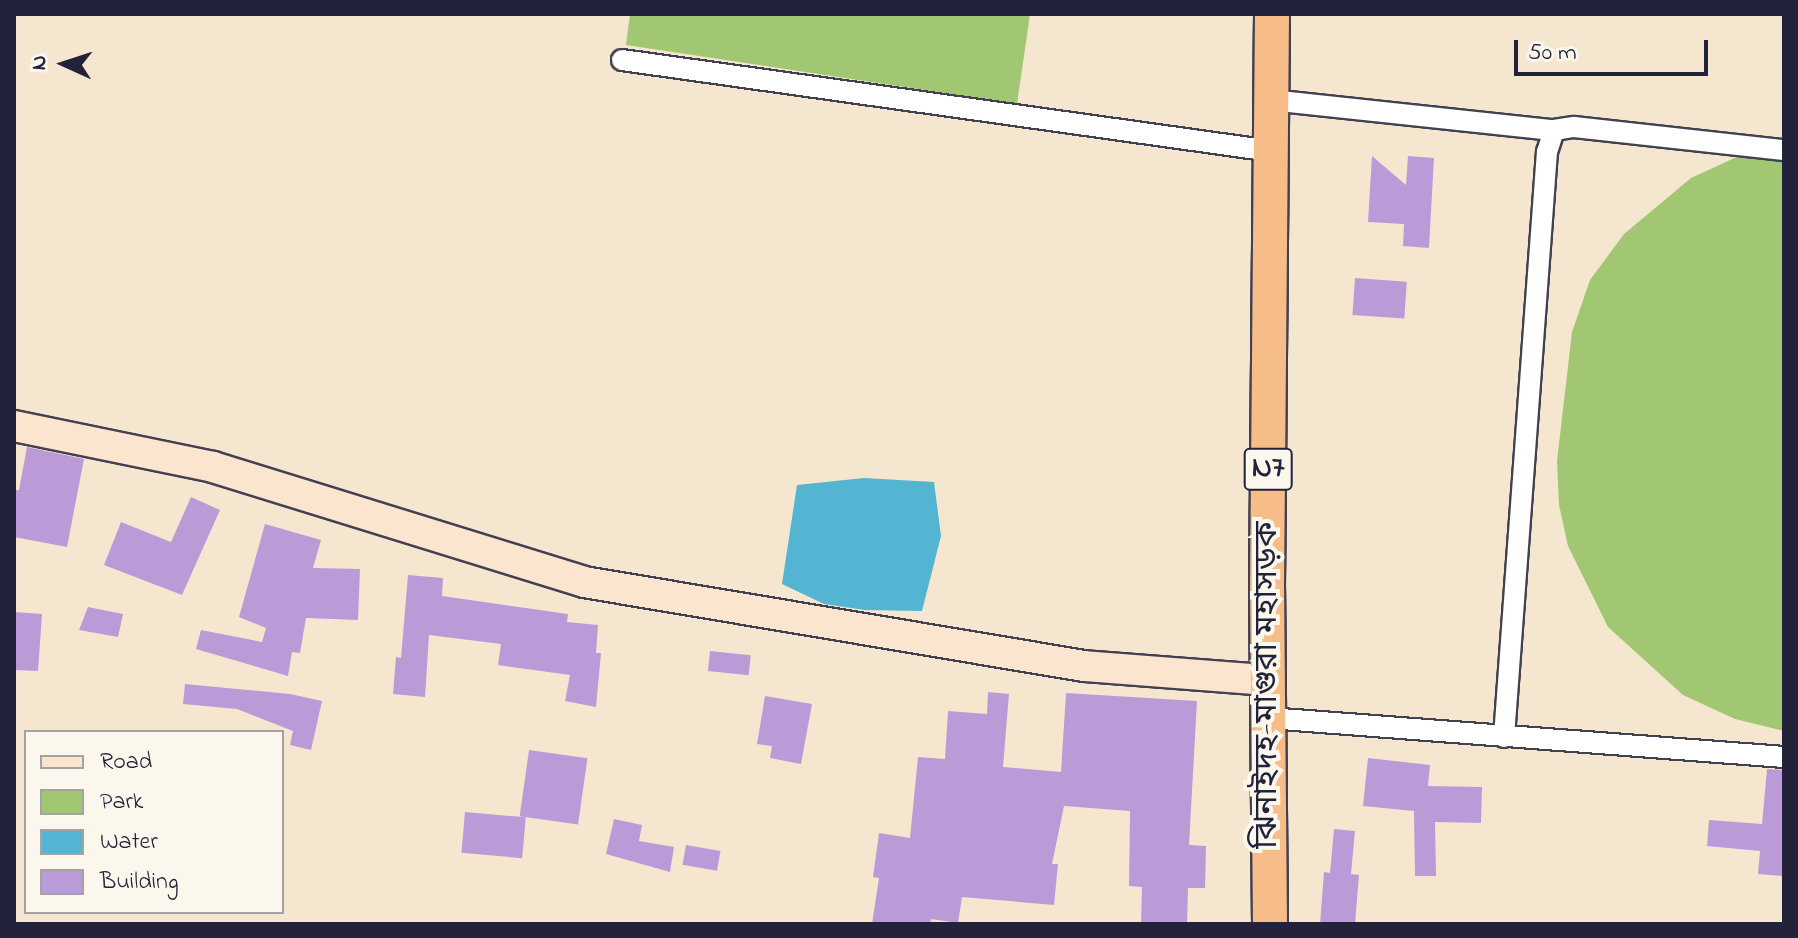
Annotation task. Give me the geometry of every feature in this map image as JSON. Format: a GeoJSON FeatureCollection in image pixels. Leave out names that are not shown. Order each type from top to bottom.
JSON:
{"type":"FeatureCollection","features":[{"type":"Feature","properties":{"kind":"highway","name":"ঝিনাইদহ-মাগুরা মহাসড়ক"},"geometry":{"type":"LineString","coordinates":[[1270,924],[1268,680],[1272,14]]}},
{"type":"Feature","properties":{"kind":"main road"},"geometry":{"type":"LineString","coordinates":[[14,426],[213,467],[584,582],[1084,666],[1268,680]]}},
{"type":"Feature","properties":{"kind":"street"},"geometry":{"type":"LineString","coordinates":[[622,60],[1271,151]]}},
{"type":"Feature","properties":{"kind":"street"},"geometry":{"type":"LineString","coordinates":[[1271,100],[1554,130],[1574,127],[1784,150]]}},
{"type":"Feature","properties":{"kind":"street"},"geometry":{"type":"LineString","coordinates":[[1504,737],[1547,152],[1554,130]]}},
{"type":"Feature","properties":{"kind":"street"},"geometry":{"type":"LineString","coordinates":[[1268,718],[1784,757]]}},
{"type":"Feature","properties":{"kind":"green space"},"geometry":{"type":"Polygon","coordinates":[[[630,14],[1030,14],[1017,104],[626,45],[630,14]]]}},
{"type":"Feature","properties":{"kind":"green space"},"geometry":{"type":"Polygon","coordinates":[[[1784,138],[1784,731],[1735,719],[1683,695],[1608,627],[1568,546],[1559,505],[1557,461],[1572,332],[1590,280],[1624,234],[1691,178],[1784,138]]]}},
{"type":"Feature","properties":{"kind":"water"},"geometry":{"type":"Polygon","coordinates":[[[864,478],[934,482],[941,536],[922,611],[865,610],[824,604],[782,584],[797,485],[864,478]]]}},
{"type":"Feature","properties":{"kind":"building"},"geometry":{"type":"Polygon","coordinates":[[[1372,156],[1406,185],[1408,156],[1434,158],[1429,248],[1403,246],[1404,224],[1368,222],[1372,156]]]}},
{"type":"Feature","properties":{"kind":"building"},"geometry":{"type":"Polygon","coordinates":[[[1355,278],[1407,282],[1404,319],[1352,315],[1355,278]]]}},
{"type":"Feature","properties":{"kind":"building"},"geometry":{"type":"Polygon","coordinates":[[[27,447],[84,459],[67,547],[14,537],[14,490],[19,490],[27,447]]]}},
{"type":"Feature","properties":{"kind":"building"},"geometry":{"type":"Polygon","coordinates":[[[191,497],[220,510],[182,595],[104,565],[121,522],[171,542],[191,497]]]}},
{"type":"Feature","properties":{"kind":"building"},"geometry":{"type":"Polygon","coordinates":[[[265,524],[321,540],[313,568],[360,569],[358,620],[306,618],[300,653],[292,652],[288,676],[196,649],[201,630],[262,642],[266,628],[239,617],[265,524]]]}},
{"type":"Feature","properties":{"kind":"building"},"geometry":{"type":"Polygon","coordinates":[[[408,575],[443,578],[442,596],[568,614],[567,622],[598,625],[596,653],[601,653],[596,707],[565,701],[570,675],[498,665],[501,644],[429,635],[425,697],[393,694],[396,657],[401,658],[408,575]]]}},
{"type":"Feature","properties":{"kind":"building"},"geometry":{"type":"Polygon","coordinates":[[[88,607],[123,614],[118,637],[79,630],[88,607]]]}},
{"type":"Feature","properties":{"kind":"building"},"geometry":{"type":"Polygon","coordinates":[[[14,612],[42,614],[38,671],[14,670],[14,612]]]}},
{"type":"Feature","properties":{"kind":"building"},"geometry":{"type":"Polygon","coordinates":[[[710,651],[751,655],[749,675],[708,671],[710,651]]]}},
{"type":"Feature","properties":{"kind":"building"},"geometry":{"type":"Polygon","coordinates":[[[185,684],[290,694],[322,701],[311,750],[290,745],[293,731],[237,709],[183,704],[185,684]]]}},
{"type":"Feature","properties":{"kind":"building"},"geometry":{"type":"Polygon","coordinates":[[[988,692],[1009,694],[1003,767],[1061,772],[1066,693],[1197,701],[1189,845],[1206,846],[1205,888],[1188,888],[1187,924],[1141,924],[1142,887],[1129,886],[1130,811],[1064,806],[1052,864],[1058,864],[1054,905],[962,897],[958,923],[931,919],[930,924],[872,924],[879,878],[873,877],[879,833],[910,838],[918,757],[945,759],[948,711],[987,714],[988,692]]]}},
{"type":"Feature","properties":{"kind":"building"},"geometry":{"type":"Polygon","coordinates":[[[765,696],[812,704],[801,764],[770,758],[772,746],[757,744],[765,696]]]}},
{"type":"Feature","properties":{"kind":"building"},"geometry":{"type":"Polygon","coordinates":[[[529,750],[587,758],[578,825],[520,816],[529,750]]]}},
{"type":"Feature","properties":{"kind":"building"},"geometry":{"type":"Polygon","coordinates":[[[1368,758],[1430,765],[1428,786],[1482,787],[1481,823],[1435,822],[1436,876],[1415,876],[1414,811],[1363,806],[1368,758]]]}},
{"type":"Feature","properties":{"kind":"building"},"geometry":{"type":"Polygon","coordinates":[[[1767,769],[1784,770],[1784,876],[1758,874],[1760,851],[1707,846],[1709,820],[1762,824],[1767,769]]]}},
{"type":"Feature","properties":{"kind":"building"},"geometry":{"type":"Polygon","coordinates":[[[465,812],[526,817],[522,858],[461,853],[465,812]]]}},
{"type":"Feature","properties":{"kind":"building"},"geometry":{"type":"Polygon","coordinates":[[[614,819],[642,825],[639,841],[674,847],[670,872],[606,854],[614,819]]]}},
{"type":"Feature","properties":{"kind":"building"},"geometry":{"type":"Polygon","coordinates":[[[1334,829],[1355,831],[1351,874],[1359,875],[1355,924],[1320,924],[1324,872],[1330,873],[1334,829]]]}},
{"type":"Feature","properties":{"kind":"building"},"geometry":{"type":"Polygon","coordinates":[[[686,845],[720,851],[717,871],[683,865],[686,845]]]}}]}
